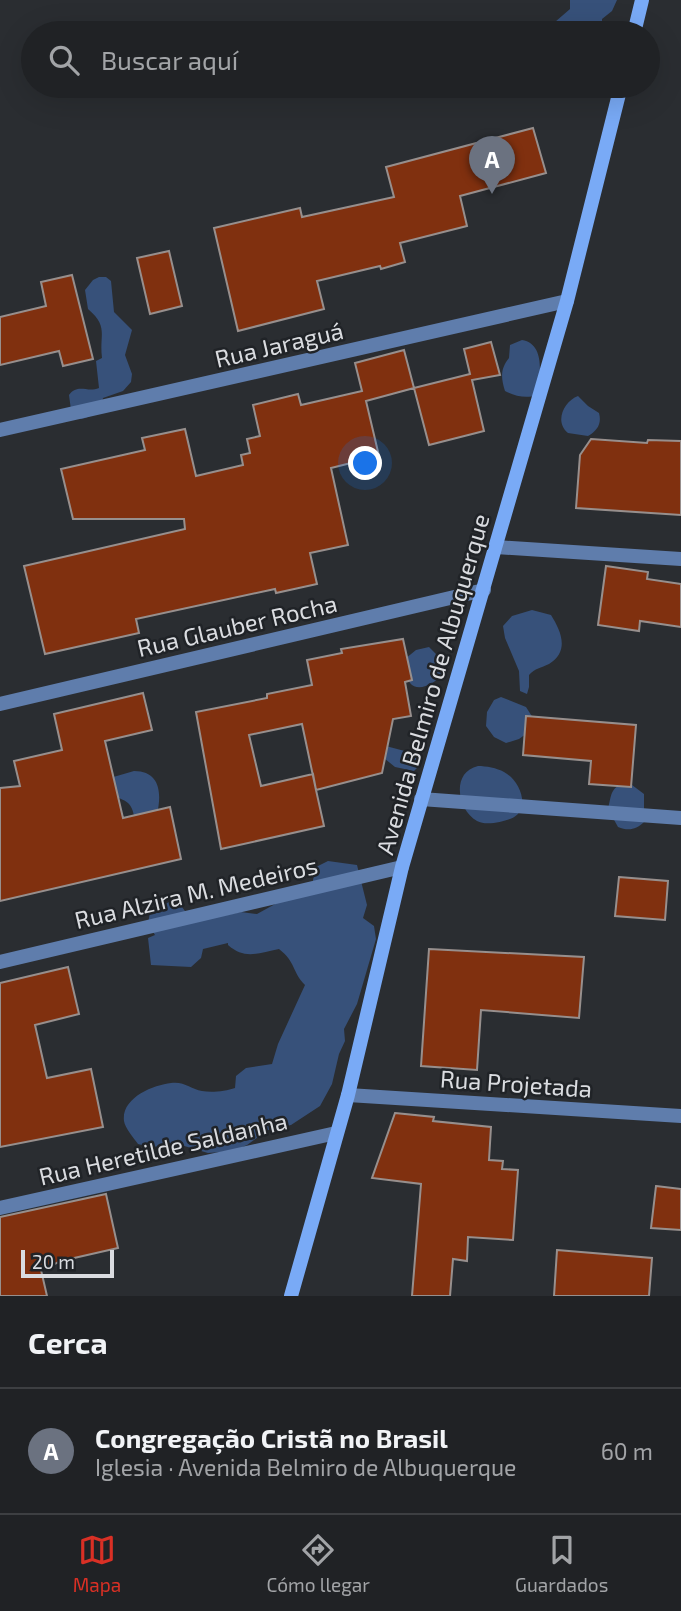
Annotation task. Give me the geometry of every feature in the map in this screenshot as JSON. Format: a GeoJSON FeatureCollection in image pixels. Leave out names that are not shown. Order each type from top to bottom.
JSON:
{"type":"FeatureCollection","features":[{"type":"Feature","properties":{"kind":"main road"},"geometry":{"type":"LineString","coordinates":[[637,21],[642,0]]}},
{"type":"Feature","properties":{"kind":"main road","name":"Avenida Belmiro de Albuquerque"},"geometry":{"type":"LineString","coordinates":[[291,1296],[348,1095],[402,867],[567,302],[618,98]]}},
{"type":"Feature","properties":{"kind":"street","name":"Rua Jaraguá"},"geometry":{"type":"LineString","coordinates":[[0,430],[567,302]]}},
{"type":"Feature","properties":{"kind":"street"},"geometry":{"type":"LineString","coordinates":[[496,547],[681,559]]}},
{"type":"Feature","properties":{"kind":"street","name":"Rua Glauber Rocha"},"geometry":{"type":"LineString","coordinates":[[0,704],[484,590]]}},
{"type":"Feature","properties":{"kind":"street"},"geometry":{"type":"LineString","coordinates":[[421,799],[681,818]]}},
{"type":"Feature","properties":{"kind":"street","name":"Rua Alzira M. Medeiros"},"geometry":{"type":"LineString","coordinates":[[0,962],[402,867]]}},
{"type":"Feature","properties":{"kind":"street","name":"Rua Projetada"},"geometry":{"type":"LineString","coordinates":[[348,1095],[681,1116]]}},
{"type":"Feature","properties":{"kind":"street","name":"Rua Heretilde Saldanha"},"geometry":{"type":"LineString","coordinates":[[0,1208],[336,1133]]}},
{"type":"Feature","properties":{"kind":"shaded area"},"geometry":{"type":"Polygon","coordinates":[[[570,0],[617,0],[612,11],[602,21],[556,21],[570,9],[570,0]]]}},
{"type":"Feature","properties":{"kind":"shaded area"},"geometry":{"type":"Polygon","coordinates":[[[99,277],[106,277],[111,281],[114,312],[132,330],[125,355],[132,374],[131,382],[123,391],[103,398],[96,412],[81,419],[71,410],[69,395],[79,389],[99,388],[96,361],[102,358],[102,331],[99,321],[88,309],[85,290],[99,277]]]}},
{"type":"Feature","properties":{"kind":"shaded area"},"geometry":{"type":"Polygon","coordinates":[[[522,340],[535,348],[540,362],[537,395],[533,396],[521,396],[505,391],[503,382],[502,374],[509,358],[510,345],[522,340]]]}},
{"type":"Feature","properties":{"kind":"shaded area"},"geometry":{"type":"Polygon","coordinates":[[[578,396],[599,413],[598,427],[588,436],[568,433],[562,423],[562,412],[569,402],[578,396]]]}},
{"type":"Feature","properties":{"kind":"shaded area"},"geometry":{"type":"Polygon","coordinates":[[[532,610],[551,615],[562,641],[556,659],[529,675],[527,694],[520,691],[519,671],[505,638],[503,626],[512,616],[532,610]]]}},
{"type":"Feature","properties":{"kind":"shaded area"},"geometry":{"type":"Polygon","coordinates":[[[429,647],[438,656],[441,675],[427,686],[413,686],[408,678],[405,659],[416,650],[429,647]]]}},
{"type":"Feature","properties":{"kind":"shaded area"},"geometry":{"type":"Polygon","coordinates":[[[501,697],[526,707],[533,718],[530,731],[519,739],[506,743],[494,737],[486,726],[487,712],[494,700],[501,697]]]}},
{"type":"Feature","properties":{"kind":"shaded area"},"geometry":{"type":"Polygon","coordinates":[[[382,745],[416,754],[420,759],[419,766],[414,771],[395,767],[379,754],[382,745]]]}},
{"type":"Feature","properties":{"kind":"shaded area"},"geometry":{"type":"Polygon","coordinates":[[[478,766],[501,771],[515,782],[522,796],[521,810],[517,815],[489,823],[477,821],[470,816],[461,800],[461,783],[469,770],[478,766]]]}},
{"type":"Feature","properties":{"kind":"shaded area"},"geometry":{"type":"Polygon","coordinates":[[[134,771],[143,772],[154,779],[159,791],[157,814],[135,820],[130,805],[116,797],[110,778],[134,771]]]}},
{"type":"Feature","properties":{"kind":"shaded area"},"geometry":{"type":"Polygon","coordinates":[[[628,782],[644,794],[644,822],[629,829],[618,827],[608,809],[615,789],[628,782]]]}},
{"type":"Feature","properties":{"kind":"shaded area"},"geometry":{"type":"Polygon","coordinates":[[[328,861],[357,865],[367,905],[363,918],[374,926],[376,939],[357,1004],[344,1029],[345,1041],[332,1084],[320,1106],[291,1125],[268,1130],[233,1151],[208,1153],[181,1145],[150,1147],[138,1144],[124,1121],[124,1113],[133,1099],[147,1090],[171,1083],[180,1083],[206,1092],[235,1088],[236,1076],[246,1068],[272,1064],[278,1044],[305,985],[279,949],[246,954],[234,950],[228,943],[203,949],[201,958],[191,967],[151,965],[148,938],[155,935],[148,924],[150,912],[169,902],[182,907],[193,922],[241,912],[257,914],[277,903],[313,893],[316,867],[328,861]]]}},
{"type":"Feature","properties":{"kind":"building"},"geometry":{"type":"Polygon","coordinates":[[[533,128],[546,173],[460,196],[467,226],[400,243],[405,262],[317,281],[324,309],[238,331],[214,228],[300,208],[302,217],[394,197],[386,167],[533,128]]]}},
{"type":"Feature","properties":{"kind":"building"},"geometry":{"type":"Polygon","coordinates":[[[169,251],[182,306],[150,314],[137,258],[169,251]]]}},
{"type":"Feature","properties":{"kind":"building"},"geometry":{"type":"Polygon","coordinates":[[[72,275],[93,359],[63,366],[59,351],[0,365],[0,317],[46,306],[41,282],[72,275]]]}},
{"type":"Feature","properties":{"kind":"building"},"geometry":{"type":"Polygon","coordinates":[[[491,342],[500,375],[472,380],[484,431],[429,445],[414,388],[470,374],[464,349],[491,342]]]}},
{"type":"Feature","properties":{"kind":"building"},"geometry":{"type":"Polygon","coordinates":[[[404,350],[414,388],[366,401],[379,456],[331,468],[348,545],[310,553],[317,584],[276,593],[275,589],[136,619],[139,633],[45,654],[24,566],[185,529],[184,519],[73,519],[61,469],[145,450],[142,438],[185,429],[196,476],[243,465],[241,455],[250,453],[247,439],[260,436],[253,405],[298,394],[301,405],[362,391],[355,363],[404,350]]]}},
{"type":"Feature","properties":{"kind":"building"},"geometry":{"type":"Polygon","coordinates":[[[591,439],[647,443],[648,440],[681,441],[681,515],[576,508],[580,455],[591,439]]]}},
{"type":"Feature","properties":{"kind":"building"},"geometry":{"type":"Polygon","coordinates":[[[606,566],[648,572],[647,579],[681,584],[681,627],[640,621],[639,631],[598,625],[606,566]]]}},
{"type":"Feature","properties":{"kind":"building"},"geometry":{"type":"Polygon","coordinates":[[[403,639],[412,680],[405,682],[411,716],[393,719],[382,773],[316,790],[324,826],[221,849],[196,712],[267,698],[267,694],[312,685],[307,660],[342,653],[341,649],[403,639]],[[302,724],[249,735],[261,786],[313,774],[302,724]]]}},
{"type":"Feature","properties":{"kind":"building"},"geometry":{"type":"Polygon","coordinates":[[[143,693],[152,730],[105,741],[123,818],[170,807],[181,859],[0,901],[0,788],[20,786],[14,761],[62,750],[54,714],[143,693]]]}},
{"type":"Feature","properties":{"kind":"building"},"geometry":{"type":"Polygon","coordinates":[[[526,716],[636,725],[631,787],[589,784],[591,761],[523,755],[526,716]]]}},
{"type":"Feature","properties":{"kind":"building"},"geometry":{"type":"Polygon","coordinates":[[[619,877],[668,881],[665,920],[615,916],[619,877]]]}},
{"type":"Feature","properties":{"kind":"building"},"geometry":{"type":"Polygon","coordinates":[[[429,949],[584,957],[579,1018],[481,1010],[477,1070],[421,1066],[429,949]]]}},
{"type":"Feature","properties":{"kind":"building"},"geometry":{"type":"Polygon","coordinates":[[[68,967],[79,1014],[35,1025],[47,1078],[91,1069],[103,1127],[0,1147],[0,983],[68,967]]]}},
{"type":"Feature","properties":{"kind":"building"},"geometry":{"type":"Polygon","coordinates":[[[395,1113],[434,1117],[433,1121],[491,1127],[489,1160],[503,1161],[502,1169],[518,1170],[513,1240],[468,1237],[467,1261],[453,1259],[450,1296],[412,1296],[421,1184],[372,1178],[395,1113]]]}},
{"type":"Feature","properties":{"kind":"building"},"geometry":{"type":"Polygon","coordinates":[[[656,1186],[681,1189],[681,1230],[651,1228],[656,1186]]]}},
{"type":"Feature","properties":{"kind":"building"},"geometry":{"type":"Polygon","coordinates":[[[106,1194],[118,1248],[61,1261],[41,1270],[47,1296],[0,1296],[0,1217],[106,1194]]]}},
{"type":"Feature","properties":{"kind":"building"},"geometry":{"type":"Polygon","coordinates":[[[557,1250],[652,1258],[649,1296],[554,1296],[557,1250]]]}},
{"type":"Feature","properties":{"kind":"place","name":"Congregação Cristã no Brasil"},"geometry":{"type":"Point","coordinates":[492,194]}}]}
